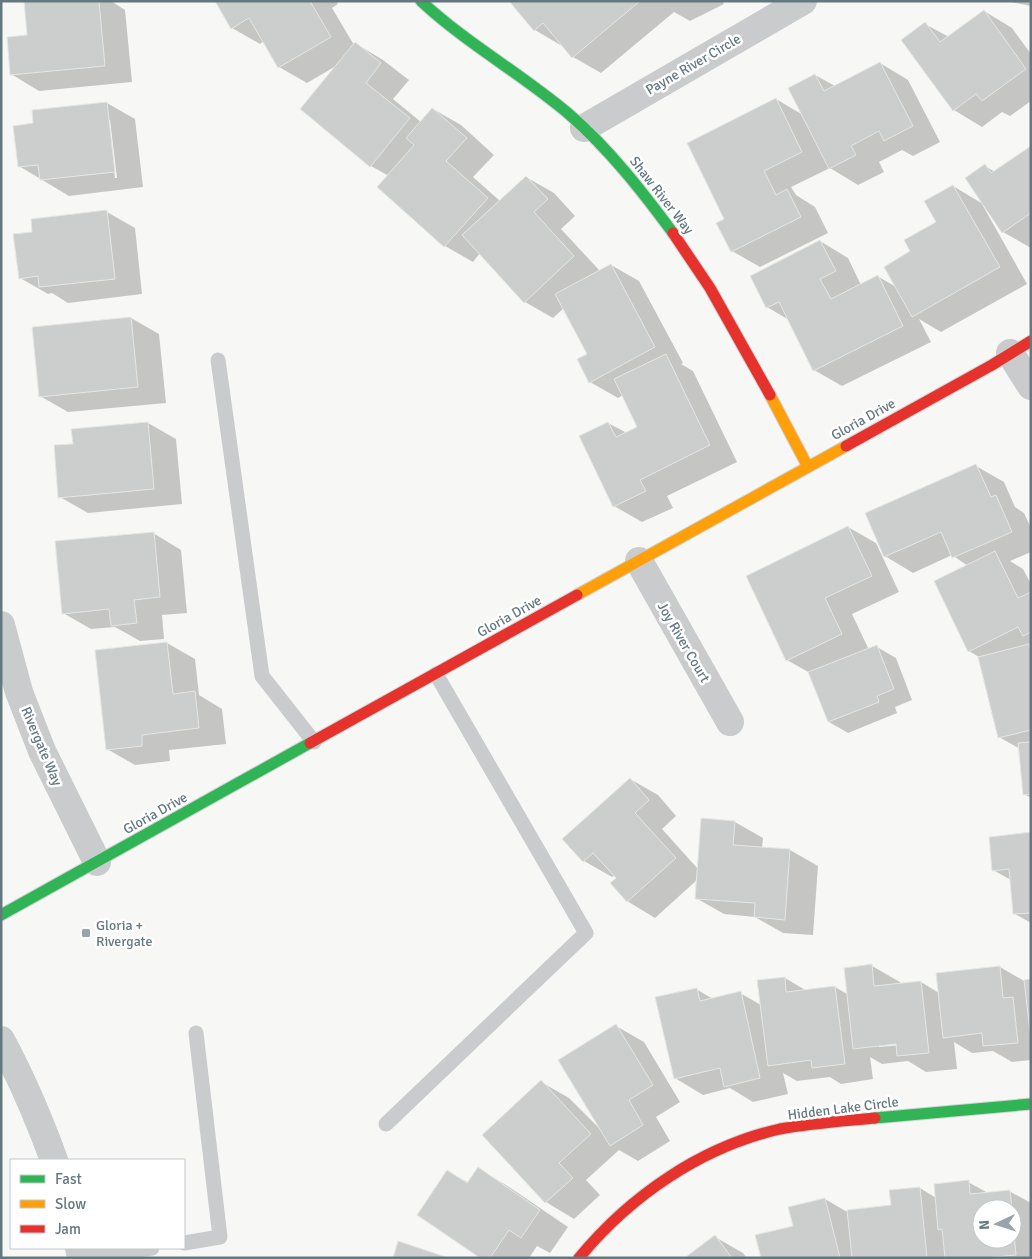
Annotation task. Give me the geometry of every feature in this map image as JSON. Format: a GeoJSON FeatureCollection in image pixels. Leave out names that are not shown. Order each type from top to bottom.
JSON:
{"type":"FeatureCollection","features":[{"type":"Feature","properties":{"kind":"street","name":"Shaw River Way"},"geometry":{"type":"LineString","coordinates":[[421,1],[454,31],[536,87],[584,128],[627,172],[678,239],[739,334],[808,467]]}},
{"type":"Feature","properties":{"kind":"street","name":"Payne River Circle"},"geometry":{"type":"LineString","coordinates":[[584,128],[803,1]]}},
{"type":"Feature","properties":{"kind":"street","name":"Gloria Drive"},"geometry":{"type":"LineString","coordinates":[[1,915],[992,365],[1021,347]]}},
{"type":"Feature","properties":{"kind":"street"},"geometry":{"type":"LineString","coordinates":[[1021,347],[1031,386]]}},
{"type":"Feature","properties":{"kind":"street","name":"Joy River Court"},"geometry":{"type":"LineString","coordinates":[[638,562],[730,722]]}},
{"type":"Feature","properties":{"kind":"street","name":"Rivergate Way"},"geometry":{"type":"LineString","coordinates":[[1,625],[19,692],[42,752],[97,862]]}},
{"type":"Feature","properties":{"kind":"street"},"geometry":{"type":"LineString","coordinates":[[1,1040],[18,1071],[40,1120],[54,1159]]}},
{"type":"Feature","properties":{"kind":"street","name":"Hidden Lake Circle"},"geometry":{"type":"LineString","coordinates":[[579,1258],[587,1247],[627,1207],[668,1177],[724,1148],[741,1142],[803,1125],[1031,1104]]}},
{"type":"Feature","properties":{"kind":"lane"},"geometry":{"type":"LineString","coordinates":[[218,360],[262,676],[314,742]]}},
{"type":"Feature","properties":{"kind":"lane"},"geometry":{"type":"LineString","coordinates":[[386,1124],[586,933],[436,674]]}},
{"type":"Feature","properties":{"kind":"lane"},"geometry":{"type":"LineString","coordinates":[[185,1243],[220,1238],[196,1033]]}},
{"type":"Feature","properties":{"kind":"lane"},"geometry":{"type":"LineString","coordinates":[[86,1258],[145,1249]]}},
{"type":"Feature","properties":{"kind":"building"},"geometry":{"type":"Polygon","coordinates":[[[24,1],[99,1],[105,66],[10,75],[7,37],[27,35],[24,1]]]}},
{"type":"Feature","properties":{"kind":"building"},"geometry":{"type":"Polygon","coordinates":[[[215,1],[310,1],[331,37],[278,68],[249,18],[231,29],[215,1]]]}},
{"type":"Feature","properties":{"kind":"building"},"geometry":{"type":"Polygon","coordinates":[[[509,1],[640,1],[572,58],[543,23],[534,31],[509,1]]]}},
{"type":"Feature","properties":{"kind":"building"},"geometry":{"type":"Polygon","coordinates":[[[984,10],[1026,69],[982,101],[976,94],[953,111],[901,40],[925,22],[940,42],[984,10]]]}},
{"type":"Feature","properties":{"kind":"building"},"geometry":{"type":"Polygon","coordinates":[[[355,42],[381,63],[366,83],[410,118],[370,167],[300,109],[355,42]]]}},
{"type":"Feature","properties":{"kind":"building"},"geometry":{"type":"Polygon","coordinates":[[[880,62],[913,126],[884,141],[879,131],[851,146],[856,155],[829,169],[788,88],[815,74],[824,91],[880,62]]]}},
{"type":"Feature","properties":{"kind":"building"},"geometry":{"type":"Polygon","coordinates":[[[776,98],[802,152],[764,171],[776,195],[787,189],[801,217],[731,252],[716,223],[724,219],[687,143],[776,98]]]}},
{"type":"Feature","properties":{"kind":"building"},"geometry":{"type":"Polygon","coordinates":[[[107,102],[115,172],[40,180],[38,165],[18,167],[13,126],[33,123],[32,110],[107,102]]]}},
{"type":"Feature","properties":{"kind":"building"},"geometry":{"type":"Polygon","coordinates":[[[432,108],[467,138],[446,161],[488,198],[444,247],[377,187],[414,145],[406,138],[432,108]]]}},
{"type":"Feature","properties":{"kind":"building"},"geometry":{"type":"Polygon","coordinates":[[[1031,146],[1031,213],[1002,233],[965,178],[985,164],[991,173],[1031,146]]]}},
{"type":"Feature","properties":{"kind":"building"},"geometry":{"type":"Polygon","coordinates":[[[526,176],[548,199],[534,212],[574,256],[524,303],[462,235],[526,176]]]}},
{"type":"Feature","properties":{"kind":"building"},"geometry":{"type":"Polygon","coordinates":[[[953,185],[1000,267],[912,317],[884,267],[910,251],[904,240],[936,222],[924,201],[953,185]]]}},
{"type":"Feature","properties":{"kind":"building"},"geometry":{"type":"Polygon","coordinates":[[[107,210],[115,279],[39,287],[38,276],[19,279],[13,234],[32,232],[31,219],[107,210]]]}},
{"type":"Feature","properties":{"kind":"building"},"geometry":{"type":"Polygon","coordinates":[[[820,240],[836,271],[820,279],[831,299],[878,275],[903,326],[813,371],[779,302],[766,308],[750,276],[820,240]]]}},
{"type":"Feature","properties":{"kind":"building"},"geometry":{"type":"Polygon","coordinates":[[[611,264],[655,347],[589,383],[577,359],[587,354],[555,294],[611,264]]]}},
{"type":"Feature","properties":{"kind":"building"},"geometry":{"type":"Polygon","coordinates":[[[131,317],[138,387],[39,397],[32,327],[131,317]]]}},
{"type":"Feature","properties":{"kind":"building"},"geometry":{"type":"Polygon","coordinates":[[[666,354],[710,445],[640,480],[646,491],[613,507],[579,436],[608,422],[616,437],[637,427],[614,379],[666,354]]]}},
{"type":"Feature","properties":{"kind":"building"},"geometry":{"type":"Polygon","coordinates":[[[148,422],[154,489],[58,498],[54,445],[73,444],[71,429],[148,422]]]}},
{"type":"Feature","properties":{"kind":"building"},"geometry":{"type":"Polygon","coordinates":[[[976,464],[991,497],[996,495],[1012,532],[952,558],[941,532],[884,557],[865,513],[976,464]]]}},
{"type":"Feature","properties":{"kind":"building"},"geometry":{"type":"Polygon","coordinates":[[[848,526],[872,576],[825,598],[842,634],[786,661],[746,576],[848,526]]]}},
{"type":"Feature","properties":{"kind":"building"},"geometry":{"type":"Polygon","coordinates":[[[154,532],[160,597],[134,600],[137,623],[111,626],[109,609],[62,614],[55,541],[154,532]]]}},
{"type":"Feature","properties":{"kind":"building"},"geometry":{"type":"Polygon","coordinates":[[[995,551],[1018,598],[1031,592],[1031,632],[1023,636],[1018,627],[968,652],[934,581],[995,551]]]}},
{"type":"Feature","properties":{"kind":"building"},"geometry":{"type":"Polygon","coordinates":[[[167,642],[173,694],[195,691],[199,728],[142,735],[142,746],[106,750],[95,650],[167,642]]]}},
{"type":"Feature","properties":{"kind":"building"},"geometry":{"type":"Polygon","coordinates":[[[1029,644],[1031,651],[1031,730],[998,738],[978,657],[1029,644]]]}},
{"type":"Feature","properties":{"kind":"building"},"geometry":{"type":"Polygon","coordinates":[[[877,645],[894,689],[877,696],[879,702],[828,722],[808,672],[877,645]]]}},
{"type":"Feature","properties":{"kind":"building"},"geometry":{"type":"Polygon","coordinates":[[[1031,742],[1031,794],[1023,795],[1018,743],[1031,742]]]}},
{"type":"Feature","properties":{"kind":"building"},"geometry":{"type":"Polygon","coordinates":[[[630,778],[649,800],[635,813],[676,858],[627,902],[610,883],[616,878],[593,853],[583,862],[562,839],[630,778]]]}},
{"type":"Feature","properties":{"kind":"building"},"geometry":{"type":"Polygon","coordinates":[[[701,818],[735,821],[733,845],[790,849],[785,920],[754,917],[755,903],[695,899],[701,818]]]}},
{"type":"Feature","properties":{"kind":"building"},"geometry":{"type":"Polygon","coordinates":[[[1031,832],[1031,913],[1013,914],[1009,869],[992,871],[989,837],[1031,832]]]}},
{"type":"Feature","properties":{"kind":"building"},"geometry":{"type":"Polygon","coordinates":[[[872,964],[874,986],[921,981],[929,1053],[897,1056],[896,1044],[853,1049],[844,968],[872,964]]]}},
{"type":"Feature","properties":{"kind":"building"},"geometry":{"type":"Polygon","coordinates":[[[1000,966],[1003,998],[1013,997],[1018,1043],[983,1046],[982,1033],[943,1038],[936,973],[1000,966]]]}},
{"type":"Feature","properties":{"kind":"building"},"geometry":{"type":"Polygon","coordinates":[[[785,977],[786,992],[835,986],[845,1064],[812,1068],[811,1060],[768,1066],[757,980],[785,977]]]}},
{"type":"Feature","properties":{"kind":"building"},"geometry":{"type":"Polygon","coordinates":[[[1031,979],[1031,1040],[1024,980],[1031,979]]]}},
{"type":"Feature","properties":{"kind":"building"},"geometry":{"type":"Polygon","coordinates":[[[697,988],[700,1001],[741,991],[760,1078],[724,1087],[720,1068],[674,1079],[655,997],[697,988]]]}},
{"type":"Feature","properties":{"kind":"building"},"geometry":{"type":"Polygon","coordinates":[[[616,1024],[653,1085],[629,1100],[643,1125],[610,1146],[558,1060],[616,1024]]]}},
{"type":"Feature","properties":{"kind":"building"},"geometry":{"type":"Polygon","coordinates":[[[541,1080],[591,1134],[559,1163],[573,1178],[545,1203],[482,1135],[541,1080]]]}},
{"type":"Feature","properties":{"kind":"building"},"geometry":{"type":"Polygon","coordinates":[[[478,1167],[540,1210],[521,1238],[509,1230],[490,1258],[480,1258],[417,1215],[447,1170],[467,1183],[478,1167]]]}},
{"type":"Feature","properties":{"kind":"building"},"geometry":{"type":"Polygon","coordinates":[[[969,1180],[970,1194],[1010,1190],[1011,1199],[972,1199],[972,1249],[1015,1249],[1016,1255],[985,1258],[945,1258],[942,1229],[938,1230],[934,1184],[969,1180]]]}},
{"type":"Feature","properties":{"kind":"building"},"geometry":{"type":"Polygon","coordinates":[[[920,1187],[927,1258],[852,1258],[847,1210],[891,1205],[889,1190],[920,1187]]]}},
{"type":"Feature","properties":{"kind":"building"},"geometry":{"type":"Polygon","coordinates":[[[825,1198],[840,1258],[761,1258],[755,1235],[793,1226],[788,1207],[825,1198]]]}},
{"type":"Feature","properties":{"kind":"building"},"geometry":{"type":"Polygon","coordinates":[[[715,1235],[732,1258],[688,1258],[687,1256],[715,1235]]]}},
{"type":"Feature","properties":{"kind":"building"},"geometry":{"type":"Polygon","coordinates":[[[398,1241],[449,1258],[393,1258],[398,1241]]]}},
{"type":"Feature","properties":{"kind":"traffic: fast"},"geometry":{"type":"LineString","coordinates":[[421,1],[457,31],[570,115],[624,171],[673,233]]}},
{"type":"Feature","properties":{"kind":"traffic: fast"},"geometry":{"type":"LineString","coordinates":[[1,915],[310,743]]}},
{"type":"Feature","properties":{"kind":"traffic: fast"},"geometry":{"type":"LineString","coordinates":[[875,1118],[1031,1104]]}},
{"type":"Feature","properties":{"kind":"traffic: slow"},"geometry":{"type":"LineString","coordinates":[[770,395],[808,467]]}},
{"type":"Feature","properties":{"kind":"traffic: slow"},"geometry":{"type":"LineString","coordinates":[[577,595],[846,446]]}},
{"type":"Feature","properties":{"kind":"traffic: jam"},"geometry":{"type":"LineString","coordinates":[[673,233],[710,288],[770,395]]}},
{"type":"Feature","properties":{"kind":"traffic: jam"},"geometry":{"type":"LineString","coordinates":[[846,446],[992,365],[1031,341]]}},
{"type":"Feature","properties":{"kind":"traffic: jam"},"geometry":{"type":"LineString","coordinates":[[310,743],[577,595]]}},
{"type":"Feature","properties":{"kind":"traffic: jam"},"geometry":{"type":"LineString","coordinates":[[579,1258],[599,1235],[644,1195],[695,1161],[722,1148],[780,1129],[875,1118]]}},
{"type":"Feature","properties":{"kind":"place","name":"Gloria + Rivergate"},"geometry":{"type":"Point","coordinates":[86,933]}}]}
